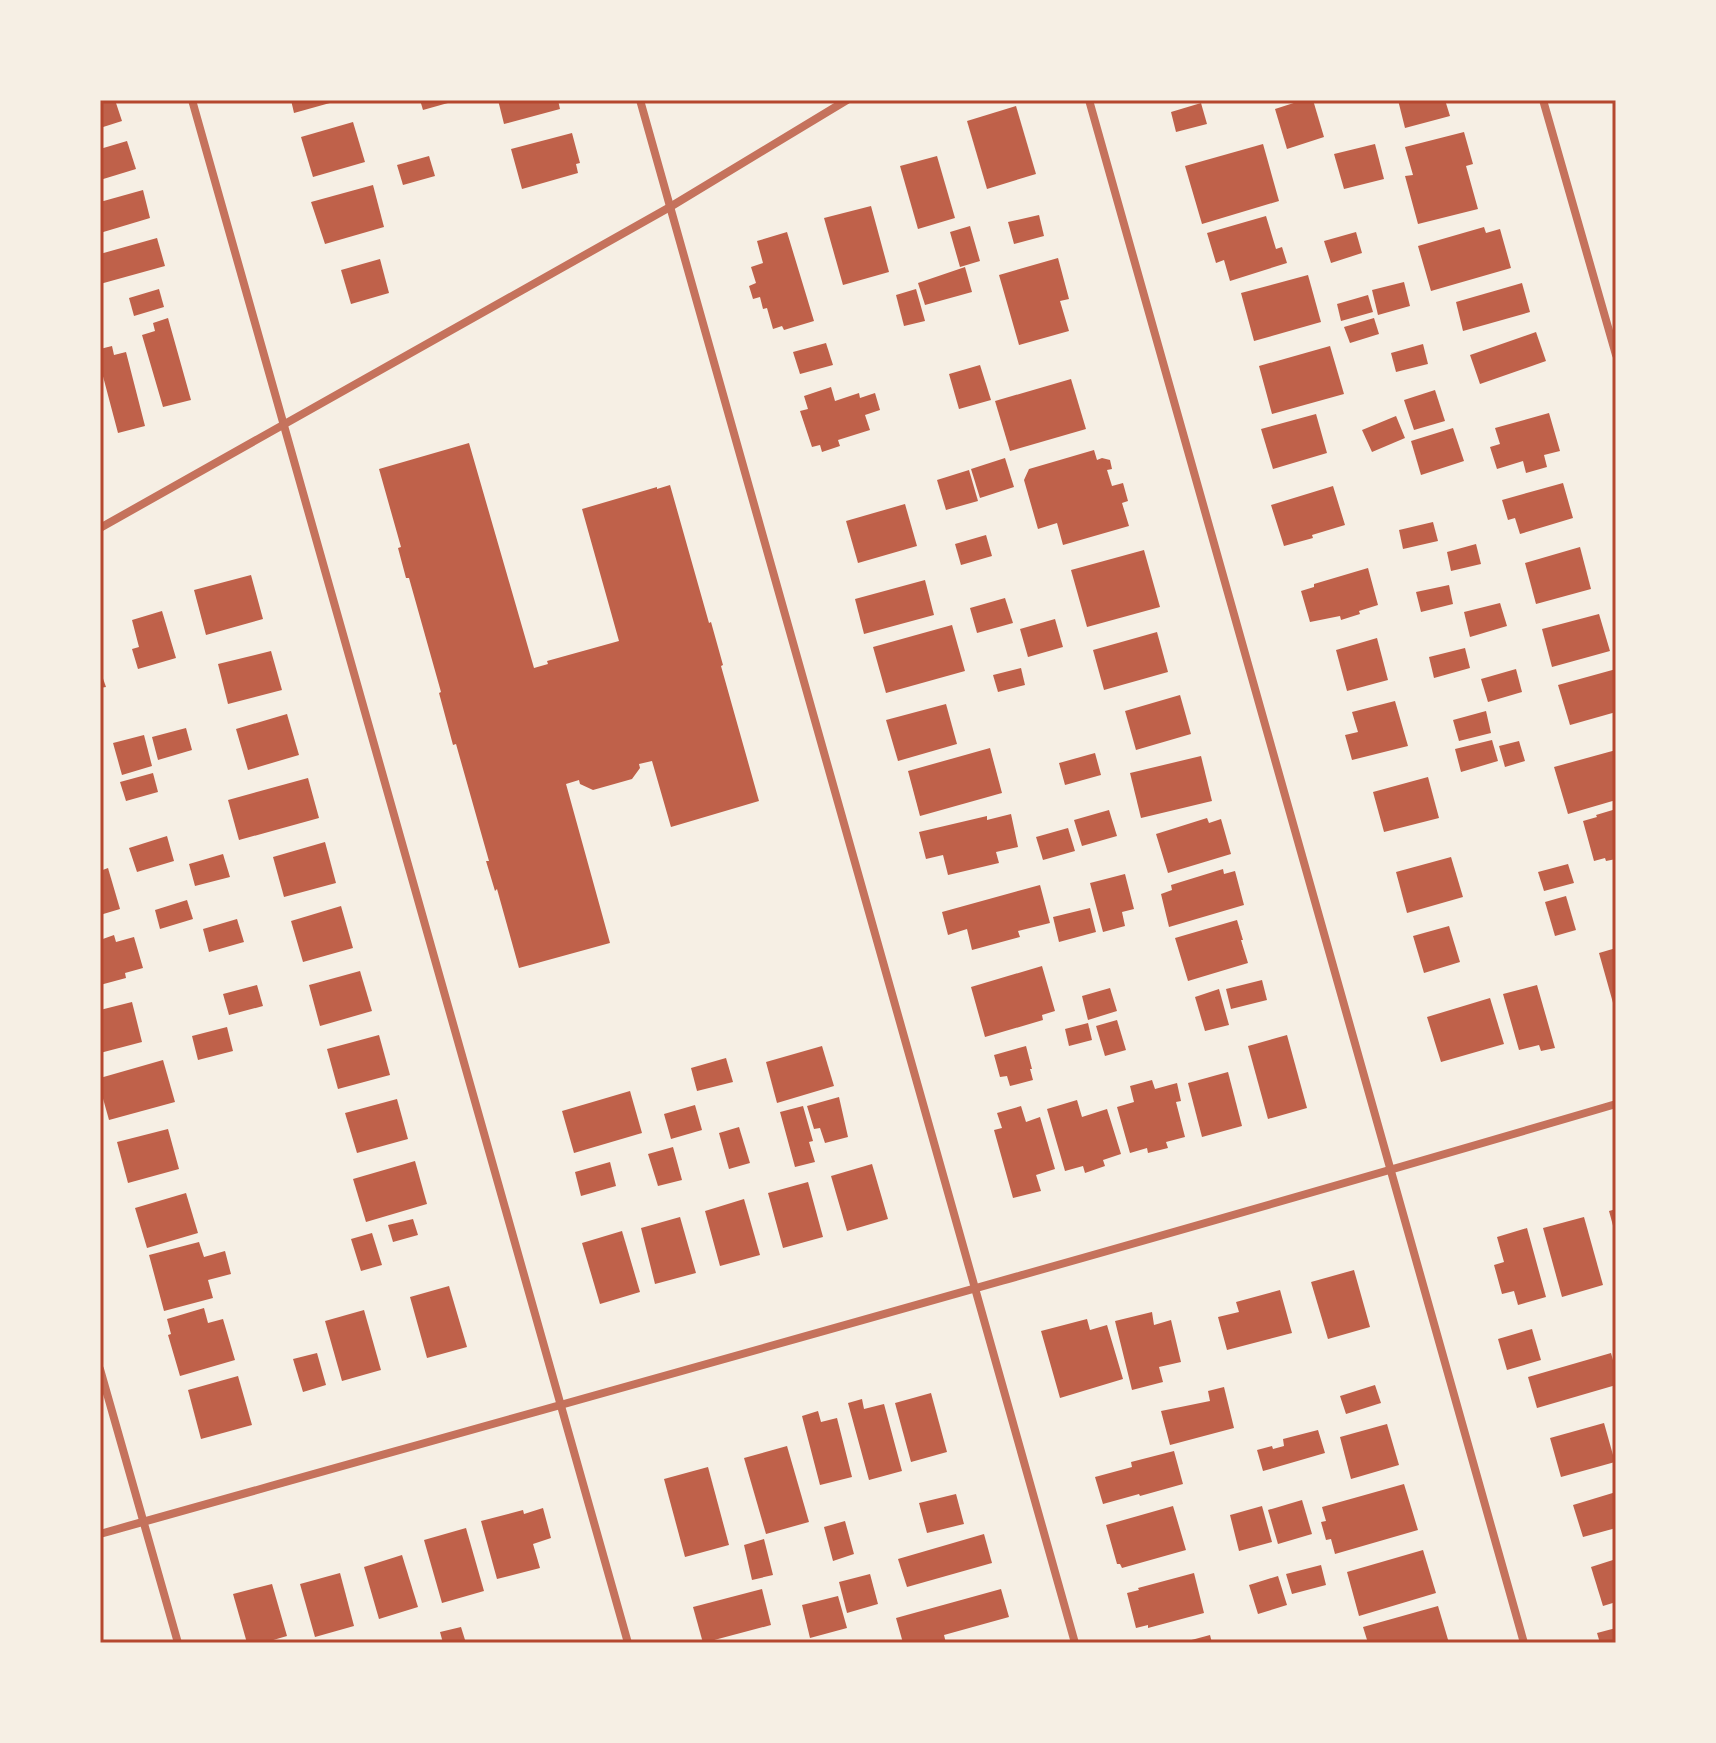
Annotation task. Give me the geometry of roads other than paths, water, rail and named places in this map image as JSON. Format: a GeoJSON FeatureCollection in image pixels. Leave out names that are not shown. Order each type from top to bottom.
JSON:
{"type":"FeatureCollection","features":[{"type":"Feature","properties":{"kind":"street"},"geometry":{"type":"LineString","coordinates":[[192,100],[628,1643]]}},
{"type":"Feature","properties":{"kind":"street"},"geometry":{"type":"LineString","coordinates":[[640,100],[1075,1643]]}},
{"type":"Feature","properties":{"kind":"street"},"geometry":{"type":"LineString","coordinates":[[100,528],[670,207],[847,100]]}},
{"type":"Feature","properties":{"kind":"street"},"geometry":{"type":"LineString","coordinates":[[1089,100],[1524,1643]]}},
{"type":"Feature","properties":{"kind":"street"},"geometry":{"type":"LineString","coordinates":[[1543,100],[1616,355]]}},
{"type":"Feature","properties":{"kind":"street"},"geometry":{"type":"LineString","coordinates":[[100,1534],[1390,1171],[1616,1104]]}},
{"type":"Feature","properties":{"kind":"street"},"geometry":{"type":"LineString","coordinates":[[100,1369],[178,1643]]}}]}
